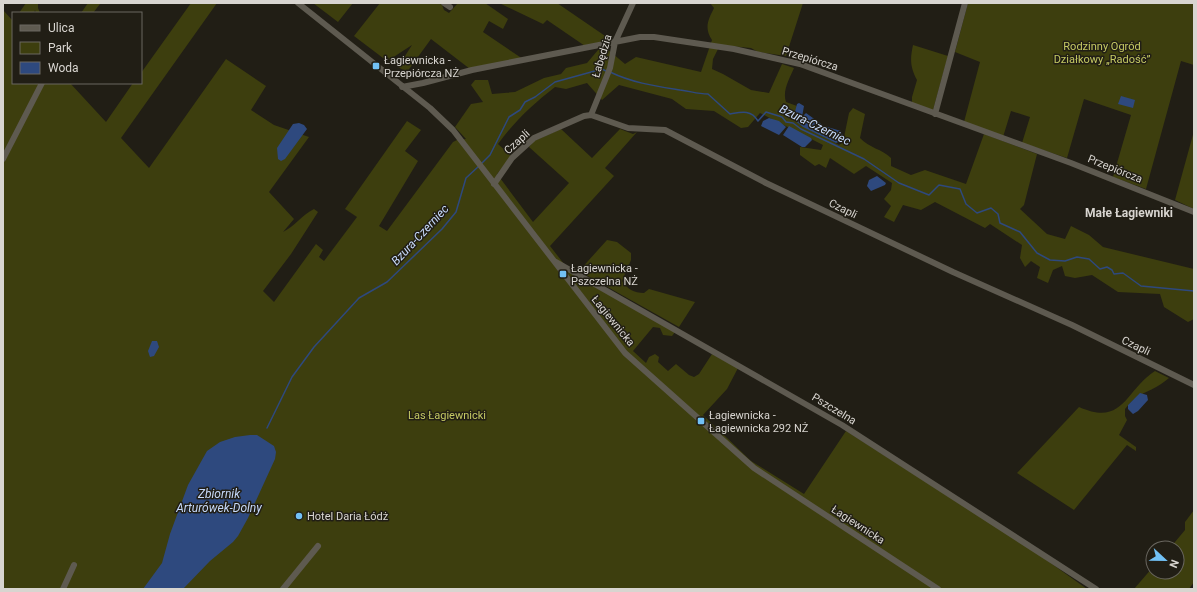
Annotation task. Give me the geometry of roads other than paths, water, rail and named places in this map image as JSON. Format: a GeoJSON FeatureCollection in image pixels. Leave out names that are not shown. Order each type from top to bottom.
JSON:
{"type":"FeatureCollection","features":[{"type":"Feature","properties":{"kind":"street","name":"Łagiewnicka"},"geometry":{"type":"LineString","coordinates":[[298,3],[448,125],[476,159],[619,346],[738,455],[761,473],[938,589]]}},
{"type":"Feature","properties":{"kind":"street","name":"Łabędzia"},"geometry":{"type":"LineString","coordinates":[[591,115],[610,68],[615,42],[633,3]]}},
{"type":"Feature","properties":{"kind":"street"},"geometry":{"type":"LineString","coordinates":[[935,114],[965,3]]}},
{"type":"Feature","properties":{"kind":"street","name":"Przepiórcza"},"geometry":{"type":"LineString","coordinates":[[402,87],[647,36],[734,49],[800,64],[1071,163],[1194,212]]}},
{"type":"Feature","properties":{"kind":"street"},"geometry":{"type":"LineString","coordinates":[[3,159],[41,84]]}},
{"type":"Feature","properties":{"kind":"street","name":"Czapli"},"geometry":{"type":"LineString","coordinates":[[494,184],[512,158],[534,138],[591,115],[628,128],[665,130],[766,183],[953,272],[1072,325],[1194,385]]}},
{"type":"Feature","properties":{"kind":"street","name":"Pszczelna"},"geometry":{"type":"LineString","coordinates":[[553,260],[842,425],[1096,589]]}},
{"type":"Feature","properties":{"kind":"street"},"geometry":{"type":"LineString","coordinates":[[283,589],[318,546]]}},
{"type":"Feature","properties":{"kind":"street"},"geometry":{"type":"LineString","coordinates":[[63,589],[74,565]]}},
{"type":"Feature","properties":{"kind":"water"},"geometry":{"type":"Polygon","coordinates":[[[1121,96],[1135,100],[1133,108],[1118,104],[1121,96]]]}},
{"type":"Feature","properties":{"kind":"water"},"geometry":{"type":"Polygon","coordinates":[[[799,103],[804,106],[802,117],[806,113],[824,126],[841,131],[843,136],[841,141],[836,143],[803,127],[793,119],[797,104],[799,103]]]}},
{"type":"Feature","properties":{"kind":"water"},"geometry":{"type":"Polygon","coordinates":[[[769,118],[779,121],[786,127],[779,135],[761,126],[763,121],[769,118]]]}},
{"type":"Feature","properties":{"kind":"water"},"geometry":{"type":"Polygon","coordinates":[[[299,123],[304,125],[307,129],[285,159],[281,161],[278,159],[277,148],[293,124],[299,123]]]}},
{"type":"Feature","properties":{"kind":"water"},"geometry":{"type":"Polygon","coordinates":[[[789,126],[812,140],[805,147],[802,147],[783,135],[789,126]]]}},
{"type":"Feature","properties":{"kind":"water"},"geometry":{"type":"Polygon","coordinates":[[[877,176],[886,183],[885,185],[871,191],[867,186],[869,180],[877,176]]]}},
{"type":"Feature","properties":{"kind":"water"},"geometry":{"type":"Polygon","coordinates":[[[152,341],[157,341],[159,347],[154,356],[150,357],[148,351],[152,341]]]}},
{"type":"Feature","properties":{"kind":"water"},"geometry":{"type":"Polygon","coordinates":[[[1140,393],[1147,395],[1148,400],[1138,411],[1133,414],[1128,409],[1128,405],[1140,393]]]}},
{"type":"Feature","properties":{"kind":"water","name":"Zbiornik Arturówek-Dolny"},"geometry":{"type":"Polygon","coordinates":[[[257,435],[274,446],[276,452],[275,459],[248,518],[238,536],[210,561],[183,589],[143,589],[162,563],[170,534],[188,485],[207,451],[220,442],[235,437],[257,435]]]}},
{"type":"Feature","properties":{"kind":"waterway","name":"Bzura-Czerniec"},"geometry":{"type":"LineString","coordinates":[[482,163],[490,155],[509,117],[520,110],[525,102],[535,97],[555,82],[602,69],[606,71]]}},
{"type":"Feature","properties":{"kind":"waterway","name":"Bzura-Czerniec"},"geometry":{"type":"LineString","coordinates":[[610,72],[644,84],[708,94],[730,114],[746,112],[755,117],[758,121],[766,112],[782,117],[786,122],[793,123],[801,129],[864,159],[899,183],[929,195],[939,185],[960,189],[966,204],[977,213],[991,208],[998,214],[1000,223],[1020,232],[1037,253],[1050,260],[1065,261],[1077,257],[1089,259],[1100,269],[1107,267],[1112,270],[1114,274],[1123,273],[1141,286],[1194,291]]}},
{"type":"Feature","properties":{"kind":"waterway","name":"Bzura-Czerniec"},"geometry":{"type":"LineString","coordinates":[[267,428],[292,377],[314,347],[359,298],[387,282],[442,229],[456,212],[466,178],[479,166]]}},
{"type":"Feature","properties":{"kind":"place","name":"Łagiewnicka - Przepiórcza NŻ"},"geometry":{"type":"Point","coordinates":[376,66]}},
{"type":"Feature","properties":{"kind":"place","name":"Łagiewnicka - Pszczelna NŻ"},"geometry":{"type":"Point","coordinates":[563,274]}},
{"type":"Feature","properties":{"kind":"place","name":"Łagiewnicka - Łagiewnicka 292 NŻ"},"geometry":{"type":"Point","coordinates":[701,421]}},
{"type":"Feature","properties":{"kind":"place","name":"Hotel Daria Łódż"},"geometry":{"type":"Point","coordinates":[299,516]}},
{"type":"Feature","properties":{"kind":"district","name":"Małe Łagiewniki"},"geometry":{"type":"Point","coordinates":[1129,213]}},
{"type":"Feature","properties":{"kind":"park label","name":"Rodzinny Ogród Działkowy „Radość”"},"geometry":{"type":"Point","coordinates":[1102,52]}},
{"type":"Feature","properties":{"kind":"park label","name":"Las Łagiewnicki"},"geometry":{"type":"Point","coordinates":[447,415]}}]}
